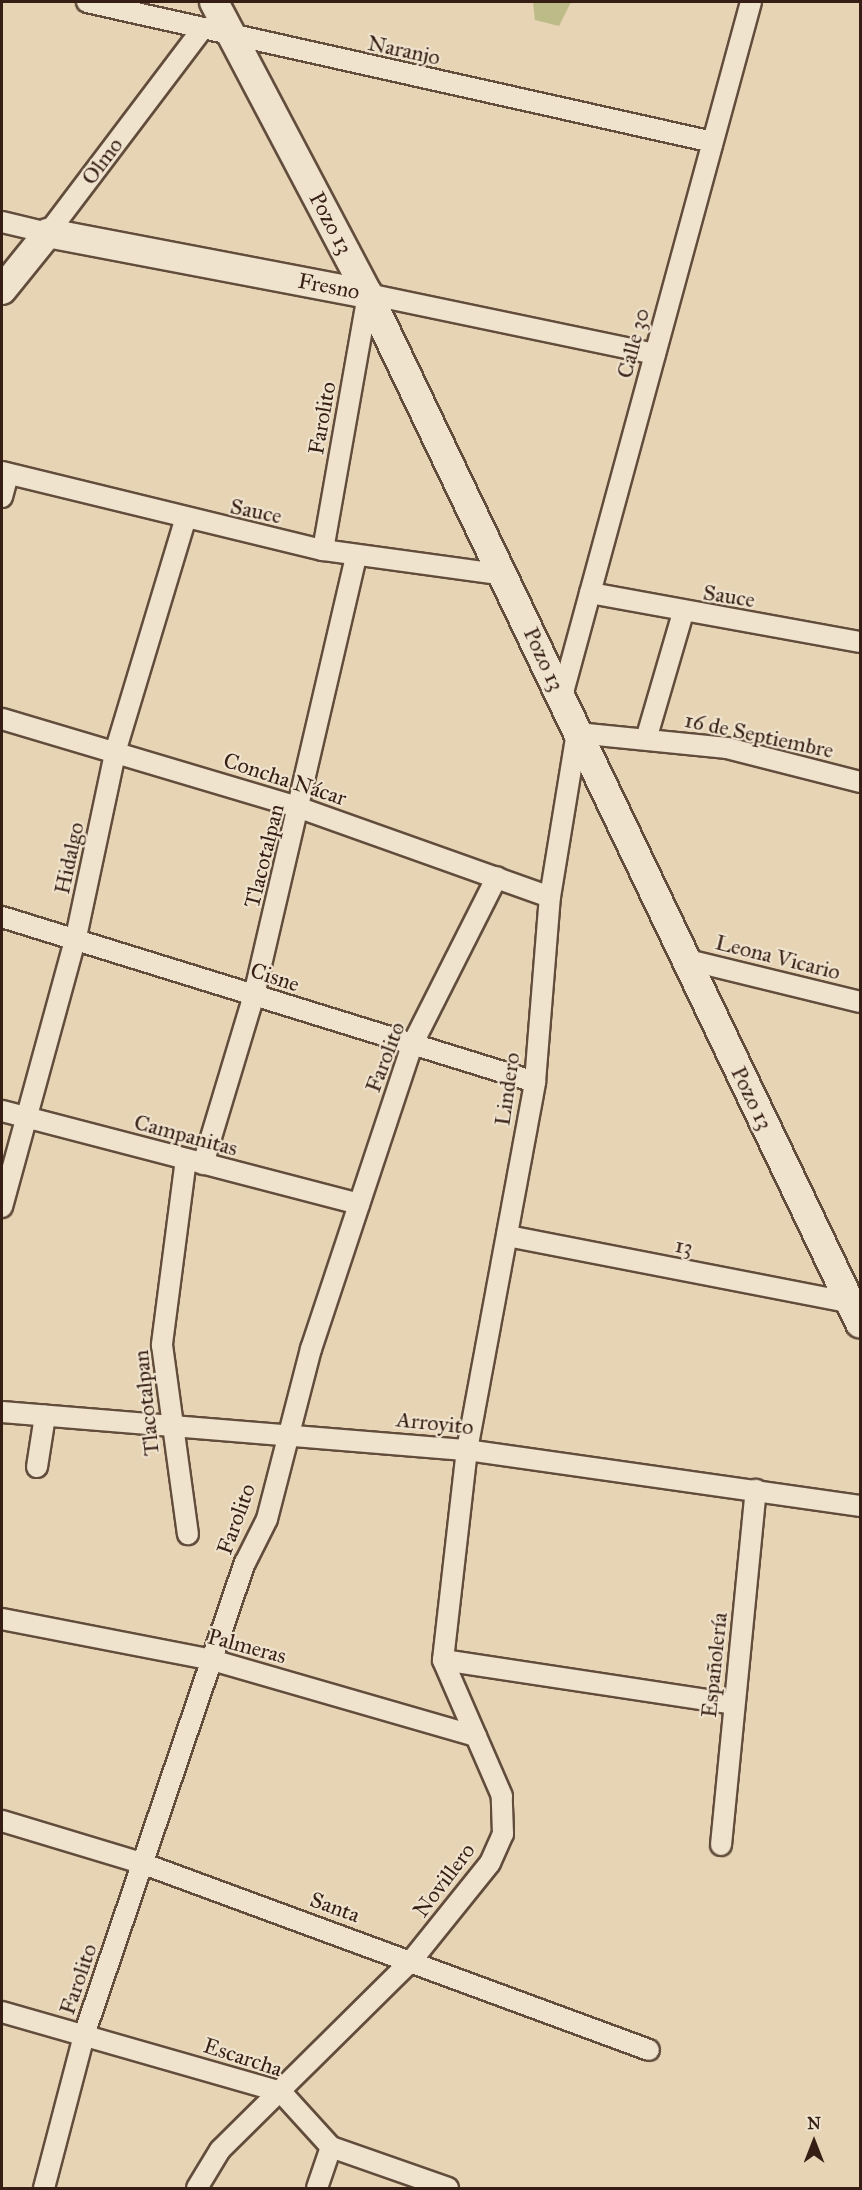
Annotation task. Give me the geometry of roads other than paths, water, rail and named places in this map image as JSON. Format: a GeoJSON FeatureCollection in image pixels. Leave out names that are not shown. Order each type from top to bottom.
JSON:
{"type":"FeatureCollection","features":[{"type":"Feature","properties":{"kind":"main road","name":"Pozo 13"},"geometry":{"type":"LineString","coordinates":[[214,2],[368,294],[505,575],[684,959],[856,1313]]}},
{"type":"Feature","properties":{"kind":"main road","name":"Olmo"},"geometry":{"type":"LineString","coordinates":[[2,290],[48,233]]}},
{"type":"Feature","properties":{"kind":"main road","name":"Fresno"},"geometry":{"type":"LineString","coordinates":[[48,233],[368,294]]}},
{"type":"Feature","properties":{"kind":"street","name":"Naranjo"},"geometry":{"type":"LineString","coordinates":[[87,2],[201,31],[712,142]]}},
{"type":"Feature","properties":{"kind":"street","name":"Calle 30"},"geometry":{"type":"LineString","coordinates":[[562,696],[751,2]]}},
{"type":"Feature","properties":{"kind":"street","name":"Olmo"},"geometry":{"type":"LineString","coordinates":[[48,233],[201,31]]}},
{"type":"Feature","properties":{"kind":"street","name":"Fresno"},"geometry":{"type":"LineString","coordinates":[[2,222],[48,233]]}},
{"type":"Feature","properties":{"kind":"street","name":"Fresno"},"geometry":{"type":"LineString","coordinates":[[368,294],[655,354]]}},
{"type":"Feature","properties":{"kind":"street","name":"Farolito"},"geometry":{"type":"LineString","coordinates":[[323,550],[368,294]]}},
{"type":"Feature","properties":{"kind":"street","name":"Sauce"},"geometry":{"type":"LineString","coordinates":[[5,473],[185,520],[323,550],[505,575]]}},
{"type":"Feature","properties":{"kind":"street"},"geometry":{"type":"LineString","coordinates":[[2,497],[5,473]]}},
{"type":"Feature","properties":{"kind":"street","name":"Hidalgo"},"geometry":{"type":"LineString","coordinates":[[2,1207],[76,937],[116,749],[185,520]]}},
{"type":"Feature","properties":{"kind":"street","name":"Tlacotalpan"},"geometry":{"type":"LineString","coordinates":[[188,1534],[171,1426],[162,1345],[194,1162],[254,995],[300,808],[356,556]]}},
{"type":"Feature","properties":{"kind":"street","name":"Sauce"},"geometry":{"type":"LineString","coordinates":[[590,593],[683,613],[861,642]]}},
{"type":"Feature","properties":{"kind":"street","name":"16 de Septiembre"},"geometry":{"type":"LineString","coordinates":[[647,736],[683,613]]}},
{"type":"Feature","properties":{"kind":"street","name":"Concha Nácar"},"geometry":{"type":"LineString","coordinates":[[2,719],[116,749],[300,808],[550,897]]}},
{"type":"Feature","properties":{"kind":"street","name":"16 de Septiembre"},"geometry":{"type":"LineString","coordinates":[[577,733],[647,736],[727,748],[861,782]]}},
{"type":"Feature","properties":{"kind":"street","name":"Lindero"},"geometry":{"type":"LineString","coordinates":[[467,1450],[535,1082],[550,897],[577,733]]}},
{"type":"Feature","properties":{"kind":"street","name":"Farolito"},"geometry":{"type":"LineString","coordinates":[[44,2188],[84,2035],[212,1659],[267,1519],[286,1433],[412,1045],[497,877]]}},
{"type":"Feature","properties":{"kind":"street","name":"Cisne"},"geometry":{"type":"LineString","coordinates":[[2,916],[76,937],[535,1082]]}},
{"type":"Feature","properties":{"kind":"street","name":"Leona Vicario"},"geometry":{"type":"LineString","coordinates":[[684,959],[861,1002]]}},
{"type":"Feature","properties":{"kind":"street","name":"Campanitas"},"geometry":{"type":"LineString","coordinates":[[2,1111],[359,1204]]}},
{"type":"Feature","properties":{"kind":"street","name":"13"},"geometry":{"type":"LineString","coordinates":[[508,1236],[856,1313]]}},
{"type":"Feature","properties":{"kind":"street","name":"Arroyito"},"geometry":{"type":"LineString","coordinates":[[2,1412],[286,1433],[467,1450],[861,1506]]}},
{"type":"Feature","properties":{"kind":"street"},"geometry":{"type":"LineString","coordinates":[[37,1467],[45,1416]]}},
{"type":"Feature","properties":{"kind":"street","name":"Novillero"},"geometry":{"type":"LineString","coordinates":[[196,2188],[220,2150],[412,1960],[490,1863],[503,1834],[502,1796],[443,1659],[467,1450]]}},
{"type":"Feature","properties":{"kind":"street","name":"Españolería"},"geometry":{"type":"LineString","coordinates":[[722,1845],[756,1490]]}},
{"type":"Feature","properties":{"kind":"street","name":"Palmeras"},"geometry":{"type":"LineString","coordinates":[[2,1619],[212,1659],[476,1736]]}},
{"type":"Feature","properties":{"kind":"street"},"geometry":{"type":"LineString","coordinates":[[443,1659],[734,1704]]}},
{"type":"Feature","properties":{"kind":"street","name":"Santa"},"geometry":{"type":"LineString","coordinates":[[2,1821],[144,1864],[412,1960],[649,2050]]}},
{"type":"Feature","properties":{"kind":"street","name":"Escarcha"},"geometry":{"type":"LineString","coordinates":[[2,2012],[281,2092],[331,2147],[448,2188]]}},
{"type":"Feature","properties":{"kind":"street"},"geometry":{"type":"LineString","coordinates":[[317,2188],[331,2147]]}}]}
